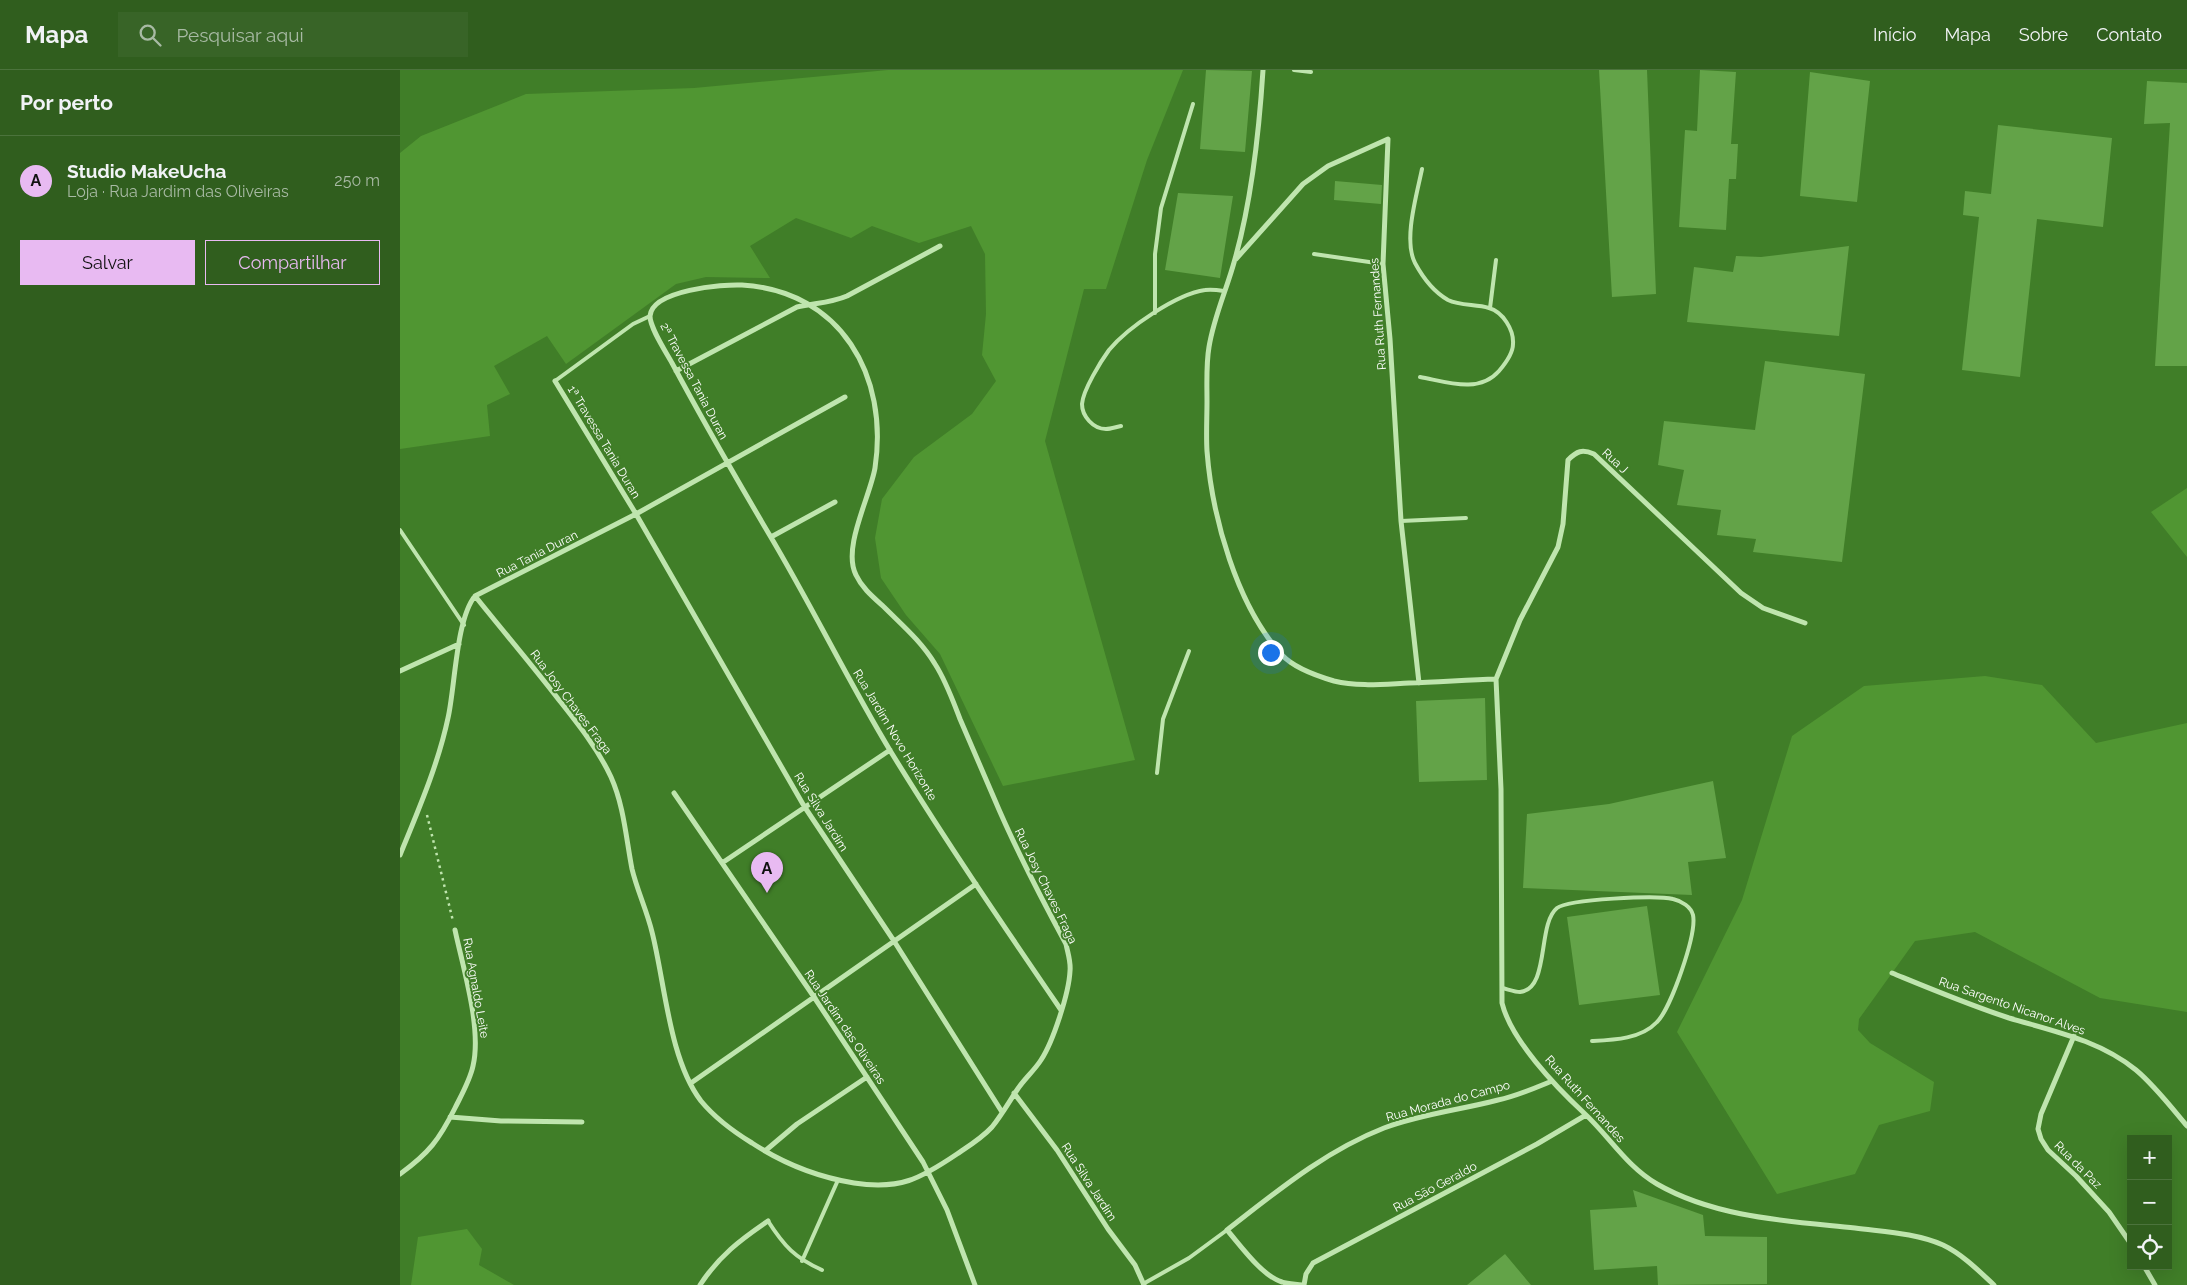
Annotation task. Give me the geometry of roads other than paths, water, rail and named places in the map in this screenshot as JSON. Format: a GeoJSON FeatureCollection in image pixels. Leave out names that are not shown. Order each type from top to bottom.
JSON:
{"type":"FeatureCollection","features":[{"type":"Feature","properties":{"kind":"street","name":"Rua Ruth Fernandes"},"geometry":{"type":"LineString","coordinates":[[1263,70],[1253,173],[1235,259],[1213,324],[1209,349],[1207,451],[1214,496],[1222,539],[1251,608],[1283,656],[1306,671],[1335,681],[1371,685],[1496,679],[1501,789],[1502,1003],[1505,1016],[1513,1030],[1552,1081],[1632,1164],[1656,1184],[1681,1196],[1714,1208],[1773,1219],[1915,1236],[1945,1246],[1971,1264],[1994,1285]]}},
{"type":"Feature","properties":{"kind":"street","name":"Rua Ruth Fernandes"},"geometry":{"type":"LineString","coordinates":[[1235,259],[1303,184],[1328,166],[1388,139],[1383,264],[1390,339],[1401,521],[1419,683]]}},
{"type":"Feature","properties":{"kind":"street"},"geometry":{"type":"LineString","coordinates":[[676,371],[797,307],[833,302],[940,246]]}},
{"type":"Feature","properties":{"kind":"street","name":"2ª Travessa Tania Duran"},"geometry":{"type":"LineString","coordinates":[[726,462],[652,326],[650,316],[652,309],[659,303],[691,289],[740,285],[766,288],[810,304],[833,322],[848,340],[872,386]]}},
{"type":"Feature","properties":{"kind":"street","name":"1ª Travessa Tania Duran"},"geometry":{"type":"LineString","coordinates":[[555,381],[636,514]]}},
{"type":"Feature","properties":{"kind":"street","name":"Rua Josy Chaves Fraga"},"geometry":{"type":"LineString","coordinates":[[475,596],[571,715],[601,758],[612,779],[620,799],[633,872],[652,931],[678,1052],[701,1101],[721,1120],[765,1151],[789,1164],[838,1180],[887,1186],[910,1182],[929,1173],[974,1143],[992,1126],[1014,1094],[1040,1063],[1048,1049],[1061,1010],[1070,974],[1070,961],[1066,944],[1016,850],[944,680],[926,650],[864,589],[850,561],[852,547],[875,467],[877,416],[872,386]]}},
{"type":"Feature","properties":{"kind":"street","name":"Rua Tania Duran"},"geometry":{"type":"LineString","coordinates":[[475,596],[636,514],[845,397]]}},
{"type":"Feature","properties":{"kind":"street","name":"Rua J"},"geometry":{"type":"LineString","coordinates":[[1496,679],[1520,620],[1558,547],[1563,524],[1568,460],[1578,452],[1585,450],[1594,454],[1741,593],[1763,608],[1805,623]]}},
{"type":"Feature","properties":{"kind":"street","name":"Rua Jardim Novo Horizonte"},"geometry":{"type":"LineString","coordinates":[[726,462],[771,537],[890,750],[976,884],[1061,1010]]}},
{"type":"Feature","properties":{"kind":"street"},"geometry":{"type":"LineString","coordinates":[[771,537],[834,502]]}},
{"type":"Feature","properties":{"kind":"street","name":"Rua Silva Jardim"},"geometry":{"type":"LineString","coordinates":[[636,514],[804,806],[894,941],[1002,1112]]}},
{"type":"Feature","properties":{"kind":"street"},"geometry":{"type":"LineString","coordinates":[[400,854],[437,757],[448,717],[459,644],[470,603],[475,596]]}},
{"type":"Feature","properties":{"kind":"street"},"geometry":{"type":"LineString","coordinates":[[400,670],[459,644]]}},
{"type":"Feature","properties":{"kind":"street"},"geometry":{"type":"LineString","coordinates":[[722,863],[804,806],[890,750]]}},
{"type":"Feature","properties":{"kind":"street","name":"Rua Jardim das Oliveiras"},"geometry":{"type":"LineString","coordinates":[[674,793],[814,997],[929,1173],[947,1210],[975,1285]]}},
{"type":"Feature","properties":{"kind":"street"},"geometry":{"type":"LineString","coordinates":[[691,1083],[976,884]]}},
{"type":"Feature","properties":{"kind":"street","name":"Rua Agnaldo Leite"},"geometry":{"type":"LineString","coordinates":[[400,1174],[426,1155],[436,1142],[468,1082],[474,1065],[476,1044],[474,1025],[455,930]]}},
{"type":"Feature","properties":{"kind":"street","name":"Rua Sargento Nicanor Alves"},"geometry":{"type":"LineString","coordinates":[[1892,973],[2008,1018],[2074,1036],[2113,1055],[2135,1070],[2187,1126]]}},
{"type":"Feature","properties":{"kind":"street","name":"Rua da Paz"},"geometry":{"type":"LineString","coordinates":[[2074,1036],[2041,1114],[2038,1128],[2041,1139],[2048,1150],[2076,1176],[2109,1212],[2127,1238]]}},
{"type":"Feature","properties":{"kind":"street"},"geometry":{"type":"LineString","coordinates":[[765,1151],[797,1124],[867,1076]]}},
{"type":"Feature","properties":{"kind":"street","name":"Rua Morada do Campo"},"geometry":{"type":"LineString","coordinates":[[1227,1230],[1311,1167],[1345,1146],[1383,1129],[1447,1110],[1501,1100],[1552,1081]]}},
{"type":"Feature","properties":{"kind":"street","name":"Rua Silva Jardim"},"geometry":{"type":"LineString","coordinates":[[1014,1094],[1056,1150],[1102,1221],[1135,1265],[1144,1285]]}},
{"type":"Feature","properties":{"kind":"street","name":"Rua São Geraldo"},"geometry":{"type":"LineString","coordinates":[[1303,1285],[1306,1274],[1313,1264],[1324,1257],[1537,1144],[1586,1115]]}},
{"type":"Feature","properties":{"kind":"street"},"geometry":{"type":"LineString","coordinates":[[450,1117],[501,1121],[582,1122]]}},
{"type":"Feature","properties":{"kind":"street"},"geometry":{"type":"LineString","coordinates":[[700,1285],[721,1257],[768,1222]]}},
{"type":"Feature","properties":{"kind":"street"},"geometry":{"type":"LineString","coordinates":[[1227,1230],[1258,1265],[1270,1275],[1282,1282],[1303,1285]]}},
{"type":"Feature","properties":{"kind":"street"},"geometry":{"type":"LineString","coordinates":[[2146,1270],[2155,1285]]}},
{"type":"Feature","properties":{"kind":"lane"},"geometry":{"type":"LineString","coordinates":[[1294,70],[1311,72]]}},
{"type":"Feature","properties":{"kind":"lane"},"geometry":{"type":"LineString","coordinates":[[1155,313],[1155,254],[1161,208],[1193,104]]}},
{"type":"Feature","properties":{"kind":"lane"},"geometry":{"type":"LineString","coordinates":[[1420,377],[1478,385],[1494,376],[1506,362],[1513,344],[1510,328],[1501,315],[1490,308],[1448,300],[1427,281],[1414,261],[1410,241],[1422,169]]}},
{"type":"Feature","properties":{"kind":"lane"},"geometry":{"type":"LineString","coordinates":[[1314,254],[1383,264]]}},
{"type":"Feature","properties":{"kind":"lane"},"geometry":{"type":"LineString","coordinates":[[1490,308],[1496,260]]}},
{"type":"Feature","properties":{"kind":"lane"},"geometry":{"type":"LineString","coordinates":[[1121,426],[1105,429],[1092,425],[1084,414],[1082,403],[1090,380],[1109,350],[1126,332],[1188,295],[1206,290],[1224,291]]}},
{"type":"Feature","properties":{"kind":"lane"},"geometry":{"type":"LineString","coordinates":[[555,381],[633,324],[650,316]]}},
{"type":"Feature","properties":{"kind":"lane"},"geometry":{"type":"LineString","coordinates":[[1401,521],[1466,518]]}},
{"type":"Feature","properties":{"kind":"lane"},"geometry":{"type":"LineString","coordinates":[[400,530],[464,625]]}},
{"type":"Feature","properties":{"kind":"lane"},"geometry":{"type":"LineString","coordinates":[[1157,773],[1162,720],[1189,651]]}},
{"type":"Feature","properties":{"kind":"lane"},"geometry":{"type":"LineString","coordinates":[[1502,988],[1520,992],[1529,988],[1535,980],[1542,961],[1549,920],[1556,909],[1570,903],[1603,899],[1673,899],[1684,903],[1691,909],[1693,916],[1692,938],[1666,1009],[1657,1022],[1635,1035],[1618,1039],[1592,1041]]}},
{"type":"Feature","properties":{"kind":"lane"},"geometry":{"type":"LineString","coordinates":[[802,1261],[838,1180]]}},
{"type":"Feature","properties":{"kind":"lane"},"geometry":{"type":"LineString","coordinates":[[768,1222],[786,1248],[802,1261],[822,1270]]}},
{"type":"Feature","properties":{"kind":"lane"},"geometry":{"type":"LineString","coordinates":[[1144,1285],[1189,1258],[1227,1230]]}},
{"type":"Feature","properties":{"kind":"place","name":"Studio MakeUcha"},"geometry":{"type":"Point","coordinates":[767,893]}}]}
